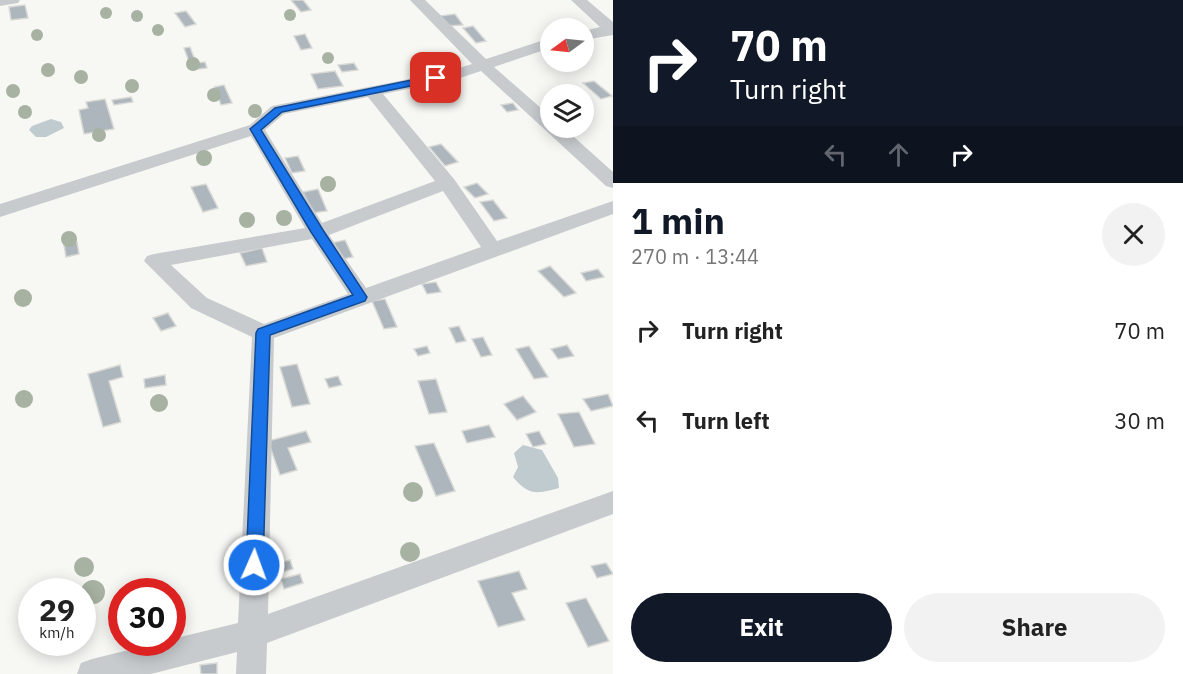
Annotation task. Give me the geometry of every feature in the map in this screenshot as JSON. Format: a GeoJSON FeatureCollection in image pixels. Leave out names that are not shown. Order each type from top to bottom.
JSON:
{"type":"FeatureCollection","features":[{"type":"Feature","properties":{"kind":"street"},"geometry":{"type":"LineString","coordinates":[[0,2],[14,0]]}},
{"type":"Feature","properties":{"kind":"street"},"geometry":{"type":"LineString","coordinates":[[417,0],[484,66],[540,115]]}},
{"type":"Feature","properties":{"kind":"street"},"geometry":{"type":"LineString","coordinates":[[578,0],[612,29]]}},
{"type":"Feature","properties":{"kind":"street"},"geometry":{"type":"LineString","coordinates":[[594,34],[612,29]]}},
{"type":"Feature","properties":{"kind":"street"},"geometry":{"type":"LineString","coordinates":[[0,211],[256,129],[278,110],[442,77],[484,66],[540,46]]}},
{"type":"Feature","properties":{"kind":"street"},"geometry":{"type":"LineString","coordinates":[[372,90],[447,183],[493,250]]}},
{"type":"Feature","properties":{"kind":"street"},"geometry":{"type":"LineString","coordinates":[[256,129],[317,232],[361,297]]}},
{"type":"Feature","properties":{"kind":"street"},"geometry":{"type":"LineString","coordinates":[[565,138],[613,182]]}},
{"type":"Feature","properties":{"kind":"street"},"geometry":{"type":"LineString","coordinates":[[447,183],[317,232],[154,261],[199,303],[263,333],[613,207]]}},
{"type":"Feature","properties":{"kind":"street"},"geometry":{"type":"LineString","coordinates":[[251,674],[263,333]]}},
{"type":"Feature","properties":{"kind":"street"},"geometry":{"type":"LineString","coordinates":[[92,674],[252,634],[613,502]]}},
{"type":"Feature","properties":{"kind":"shaded area"},"geometry":{"type":"Polygon","coordinates":[[[51,119],[61,122],[64,128],[46,137],[36,137],[29,130],[32,126],[51,119]]]}},
{"type":"Feature","properties":{"kind":"shaded area"},"geometry":{"type":"Polygon","coordinates":[[[523,445],[542,450],[558,478],[559,488],[533,492],[524,488],[513,477],[518,467],[514,453],[523,445]]]}},
{"type":"Feature","properties":{"kind":"building"},"geometry":{"type":"Polygon","coordinates":[[[291,0],[303,0],[311,10],[301,12],[291,0]]]}},
{"type":"Feature","properties":{"kind":"building"},"geometry":{"type":"Polygon","coordinates":[[[25,5],[28,18],[11,20],[9,7],[25,5]]]}},
{"type":"Feature","properties":{"kind":"building"},"geometry":{"type":"Polygon","coordinates":[[[186,11],[196,24],[185,27],[175,13],[186,11]]]}},
{"type":"Feature","properties":{"kind":"building"},"geometry":{"type":"Polygon","coordinates":[[[455,14],[463,25],[447,26],[440,16],[455,14]]]}},
{"type":"Feature","properties":{"kind":"building"},"geometry":{"type":"Polygon","coordinates":[[[473,26],[486,41],[476,43],[463,28],[473,26]]]}},
{"type":"Feature","properties":{"kind":"building"},"geometry":{"type":"Polygon","coordinates":[[[305,34],[312,48],[301,50],[294,36],[305,34]]]}},
{"type":"Feature","properties":{"kind":"building"},"geometry":{"type":"Polygon","coordinates":[[[190,47],[196,63],[205,62],[207,68],[192,70],[184,48],[190,47]]]}},
{"type":"Feature","properties":{"kind":"building"},"geometry":{"type":"Polygon","coordinates":[[[354,63],[358,70],[342,72],[338,65],[354,63]]]}},
{"type":"Feature","properties":{"kind":"building"},"geometry":{"type":"Polygon","coordinates":[[[335,71],[343,86],[318,89],[311,74],[335,71]]]}},
{"type":"Feature","properties":{"kind":"building"},"geometry":{"type":"Polygon","coordinates":[[[594,81],[612,96],[601,99],[594,93],[594,84],[583,83],[594,81]]]}},
{"type":"Feature","properties":{"kind":"building"},"geometry":{"type":"Polygon","coordinates":[[[224,85],[232,103],[221,105],[214,87],[224,85]]]}},
{"type":"Feature","properties":{"kind":"building"},"geometry":{"type":"Polygon","coordinates":[[[131,97],[133,102],[114,105],[112,100],[131,97]]]}},
{"type":"Feature","properties":{"kind":"building"},"geometry":{"type":"Polygon","coordinates":[[[105,99],[114,129],[84,134],[79,110],[88,108],[86,102],[105,99]]]}},
{"type":"Feature","properties":{"kind":"building"},"geometry":{"type":"Polygon","coordinates":[[[513,103],[518,110],[507,112],[501,105],[513,103]]]}},
{"type":"Feature","properties":{"kind":"building"},"geometry":{"type":"Polygon","coordinates":[[[441,144],[458,162],[445,166],[429,147],[441,144]]]}},
{"type":"Feature","properties":{"kind":"building"},"geometry":{"type":"Polygon","coordinates":[[[298,156],[305,171],[292,173],[285,158],[298,156]]]}},
{"type":"Feature","properties":{"kind":"building"},"geometry":{"type":"Polygon","coordinates":[[[477,183],[488,194],[475,198],[464,187],[477,183]]]}},
{"type":"Feature","properties":{"kind":"building"},"geometry":{"type":"Polygon","coordinates":[[[206,184],[218,208],[203,212],[191,187],[206,184]]]}},
{"type":"Feature","properties":{"kind":"building"},"geometry":{"type":"Polygon","coordinates":[[[318,189],[327,211],[312,213],[303,192],[318,189]]]}},
{"type":"Feature","properties":{"kind":"building"},"geometry":{"type":"Polygon","coordinates":[[[493,200],[507,218],[494,221],[480,202],[493,200]]]}},
{"type":"Feature","properties":{"kind":"building"},"geometry":{"type":"Polygon","coordinates":[[[345,240],[353,257],[338,260],[331,243],[345,240]]]}},
{"type":"Feature","properties":{"kind":"building"},"geometry":{"type":"Polygon","coordinates":[[[77,242],[79,254],[66,257],[64,245],[77,242]]]}},
{"type":"Feature","properties":{"kind":"building"},"geometry":{"type":"Polygon","coordinates":[[[262,248],[267,262],[246,266],[240,253],[262,248]]]}},
{"type":"Feature","properties":{"kind":"building"},"geometry":{"type":"Polygon","coordinates":[[[550,266],[576,293],[564,297],[538,271],[550,266]]]}},
{"type":"Feature","properties":{"kind":"building"},"geometry":{"type":"Polygon","coordinates":[[[598,269],[604,277],[586,281],[581,273],[598,269]]]}},
{"type":"Feature","properties":{"kind":"building"},"geometry":{"type":"Polygon","coordinates":[[[436,282],[441,292],[427,294],[422,284],[436,282]]]}},
{"type":"Feature","properties":{"kind":"building"},"geometry":{"type":"Polygon","coordinates":[[[385,299],[397,327],[384,329],[372,301],[385,299]]]}},
{"type":"Feature","properties":{"kind":"building"},"geometry":{"type":"Polygon","coordinates":[[[168,313],[176,326],[161,331],[153,318],[168,313]]]}},
{"type":"Feature","properties":{"kind":"building"},"geometry":{"type":"Polygon","coordinates":[[[459,326],[466,341],[456,343],[449,328],[459,326]]]}},
{"type":"Feature","properties":{"kind":"building"},"geometry":{"type":"Polygon","coordinates":[[[483,337],[492,355],[481,357],[472,339],[483,337]]]}},
{"type":"Feature","properties":{"kind":"building"},"geometry":{"type":"Polygon","coordinates":[[[567,345],[574,356],[558,359],[551,349],[567,345]]]}},
{"type":"Feature","properties":{"kind":"building"},"geometry":{"type":"Polygon","coordinates":[[[427,346],[430,353],[418,356],[414,349],[427,346]]]}},
{"type":"Feature","properties":{"kind":"building"},"geometry":{"type":"Polygon","coordinates":[[[529,346],[548,377],[534,379],[516,349],[529,346]]]}},
{"type":"Feature","properties":{"kind":"building"},"geometry":{"type":"Polygon","coordinates":[[[297,364],[310,404],[292,407],[280,367],[297,364]]]}},
{"type":"Feature","properties":{"kind":"building"},"geometry":{"type":"Polygon","coordinates":[[[120,365],[123,377],[109,381],[121,422],[103,427],[88,374],[120,365]]]}},
{"type":"Feature","properties":{"kind":"building"},"geometry":{"type":"Polygon","coordinates":[[[165,375],[166,385],[145,388],[144,379],[165,375]]]}},
{"type":"Feature","properties":{"kind":"building"},"geometry":{"type":"Polygon","coordinates":[[[338,376],[342,385],[329,388],[325,379],[338,376]]]}},
{"type":"Feature","properties":{"kind":"building"},"geometry":{"type":"Polygon","coordinates":[[[436,379],[447,412],[429,414],[418,381],[436,379]]]}},
{"type":"Feature","properties":{"kind":"building"},"geometry":{"type":"Polygon","coordinates":[[[608,394],[613,406],[591,411],[583,399],[608,394]]]}},
{"type":"Feature","properties":{"kind":"building"},"geometry":{"type":"Polygon","coordinates":[[[523,396],[536,412],[517,420],[504,404],[523,396]]]}},
{"type":"Feature","properties":{"kind":"building"},"geometry":{"type":"Polygon","coordinates":[[[579,412],[595,444],[574,447],[558,414],[579,412]]]}},
{"type":"Feature","properties":{"kind":"building"},"geometry":{"type":"Polygon","coordinates":[[[489,425],[495,437],[467,443],[462,431],[489,425]]]}},
{"type":"Feature","properties":{"kind":"building"},"geometry":{"type":"Polygon","coordinates":[[[306,431],[311,442],[288,448],[297,470],[280,475],[268,441],[306,431]]]}},
{"type":"Feature","properties":{"kind":"building"},"geometry":{"type":"Polygon","coordinates":[[[539,431],[546,444],[533,447],[526,434],[539,431]]]}},
{"type":"Feature","properties":{"kind":"building"},"geometry":{"type":"Polygon","coordinates":[[[434,443],[455,491],[436,496],[415,446],[434,443]]]}},
{"type":"Feature","properties":{"kind":"building"},"geometry":{"type":"Polygon","coordinates":[[[290,560],[293,569],[279,573],[276,564],[290,560]]]}},
{"type":"Feature","properties":{"kind":"building"},"geometry":{"type":"Polygon","coordinates":[[[606,563],[613,574],[597,578],[591,566],[606,563]]]}},
{"type":"Feature","properties":{"kind":"building"},"geometry":{"type":"Polygon","coordinates":[[[519,571],[527,589],[512,593],[525,620],[498,627],[478,581],[519,571]]]}},
{"type":"Feature","properties":{"kind":"building"},"geometry":{"type":"Polygon","coordinates":[[[300,574],[303,583],[284,589],[281,579],[300,574]]]}},
{"type":"Feature","properties":{"kind":"building"},"geometry":{"type":"Polygon","coordinates":[[[586,598],[609,641],[588,647],[566,603],[586,598]]]}},
{"type":"Feature","properties":{"kind":"building"},"geometry":{"type":"Polygon","coordinates":[[[217,663],[217,674],[201,674],[200,665],[217,663]]]}},
{"type":"Feature","properties":{"kind":"route"},"geometry":{"type":"LineString","coordinates":[[254,565],[263,333],[361,297],[317,232],[256,129],[278,110],[436,78]]}}]}
